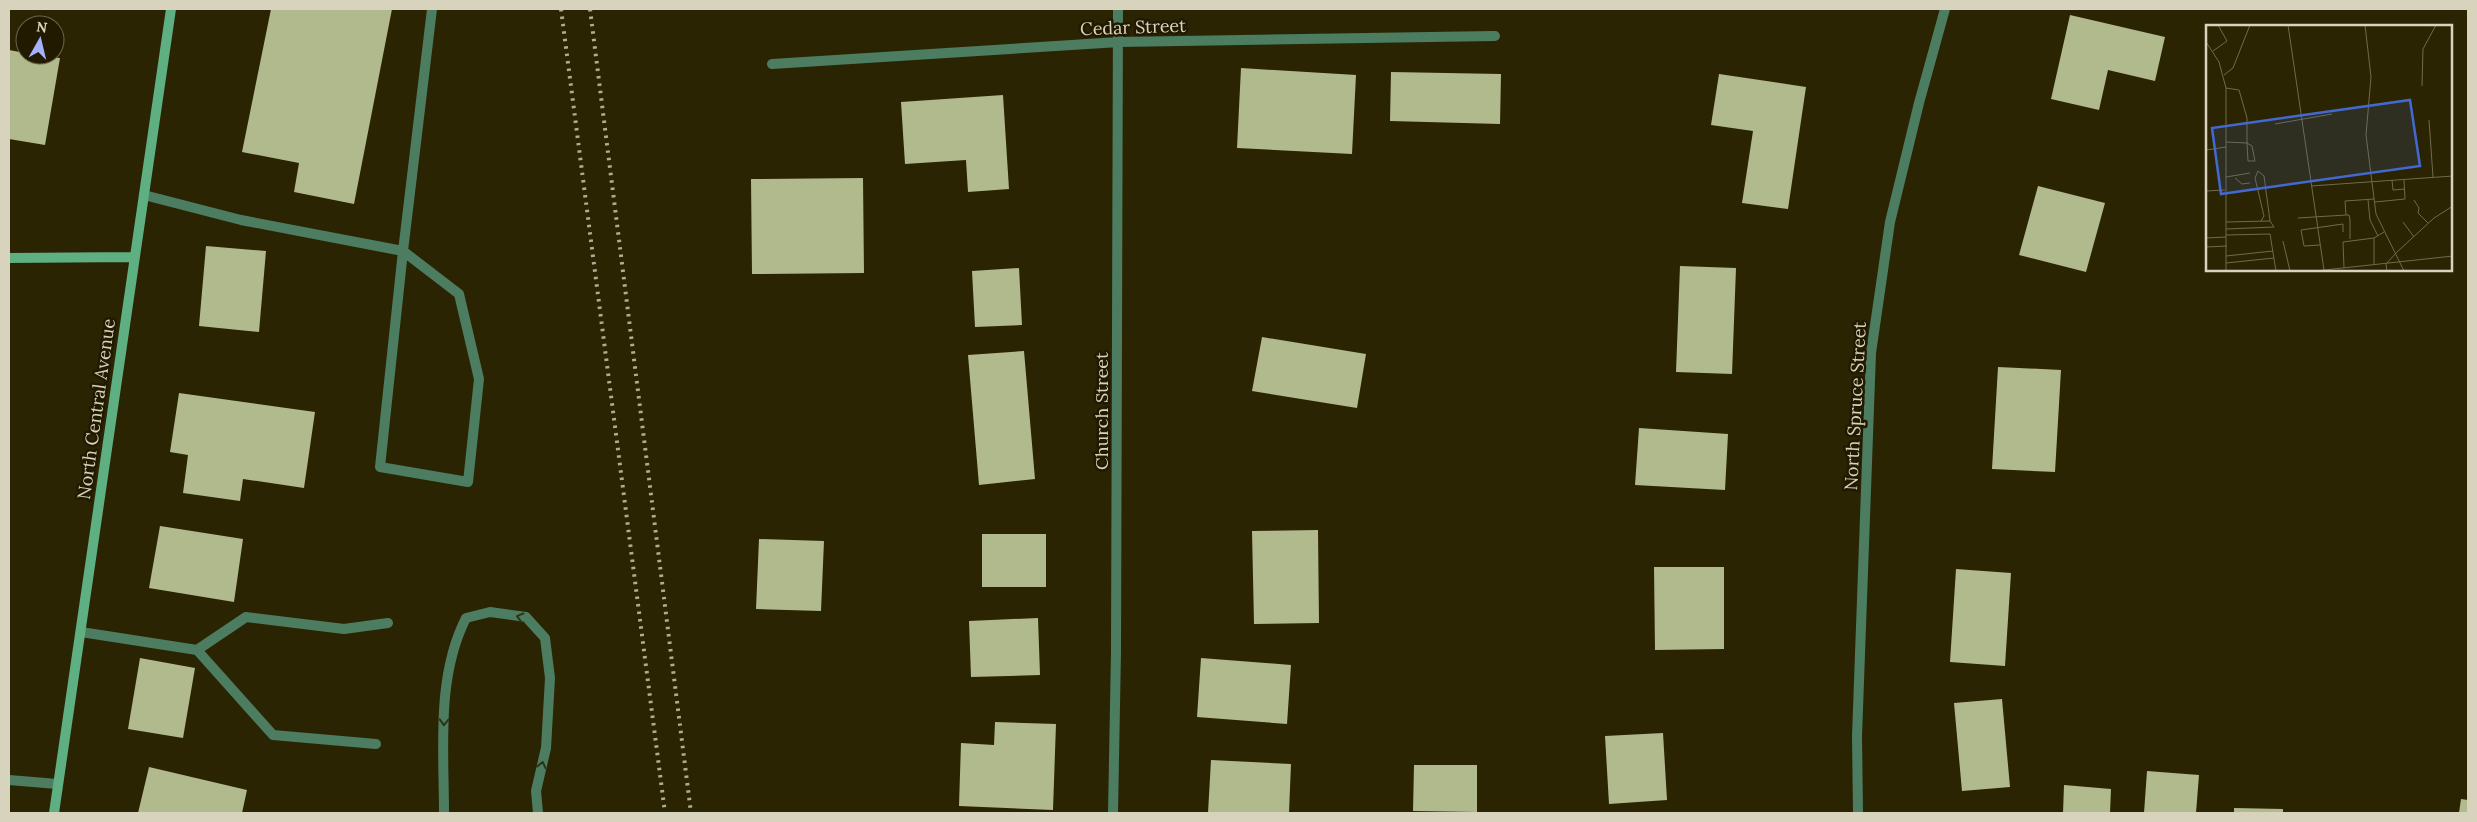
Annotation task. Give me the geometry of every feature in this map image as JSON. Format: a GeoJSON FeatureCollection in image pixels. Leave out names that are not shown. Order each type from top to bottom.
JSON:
{"type":"FeatureCollection","features":[{"type":"Feature","properties":{"kind":"main road","name":"North Central Avenue"},"geometry":{"type":"LineString","coordinates":[[54,813],[170,9]]}},
{"type":"Feature","properties":{"kind":"main road"},"geometry":{"type":"LineString","coordinates":[[9,258],[133,257]]}},
{"type":"Feature","properties":{"kind":"street"},"geometry":{"type":"LineString","coordinates":[[144,194],[241,220],[403,251],[459,294],[479,379],[468,482],[380,467],[403,251],[432,9]]}},
{"type":"Feature","properties":{"kind":"street","name":"Church Street"},"geometry":{"type":"LineString","coordinates":[[1113,813],[1118,9]]}},
{"type":"Feature","properties":{"kind":"street","name":"North Spruce Street"},"geometry":{"type":"LineString","coordinates":[[1858,813],[1857,736],[1872,353],[1890,222],[1918,103],[1945,9]]}},
{"type":"Feature","properties":{"kind":"street","name":"Cedar Street"},"geometry":{"type":"LineString","coordinates":[[772,64],[1119,42],[1495,36]]}},
{"type":"Feature","properties":{"kind":"street"},"geometry":{"type":"LineString","coordinates":[[444,813],[445,694],[454,642],[466,618],[490,612],[526,617],[545,638],[550,678],[546,748],[536,791],[538,813]]}},
{"type":"Feature","properties":{"kind":"street"},"geometry":{"type":"LineString","coordinates":[[197,650],[246,617],[344,629],[388,622]]}},
{"type":"Feature","properties":{"kind":"street"},"geometry":{"type":"LineString","coordinates":[[80,632],[197,650],[273,735],[376,744]]}},
{"type":"Feature","properties":{"kind":"street"},"geometry":{"type":"LineString","coordinates":[[9,780],[57,784]]}},
{"type":"Feature","properties":{"kind":"building"},"geometry":{"type":"Polygon","coordinates":[[[271,9],[392,9],[354,204],[294,192],[299,163],[242,152],[271,9]]]}},
{"type":"Feature","properties":{"kind":"building"},"geometry":{"type":"Polygon","coordinates":[[[2070,15],[2165,37],[2155,81],[2108,70],[2099,110],[2051,99],[2070,15]]]}},
{"type":"Feature","properties":{"kind":"building"},"geometry":{"type":"Polygon","coordinates":[[[9,50],[15,51],[15,65],[59,65],[45,145],[9,139],[9,50]]]}},
{"type":"Feature","properties":{"kind":"building"},"geometry":{"type":"Polygon","coordinates":[[[1241,68],[1356,75],[1352,154],[1237,148],[1241,68]]]}},
{"type":"Feature","properties":{"kind":"building"},"geometry":{"type":"Polygon","coordinates":[[[1391,72],[1501,74],[1500,124],[1390,121],[1391,72]]]}},
{"type":"Feature","properties":{"kind":"building"},"geometry":{"type":"Polygon","coordinates":[[[1719,74],[1806,87],[1788,209],[1742,203],[1753,131],[1711,125],[1719,74]]]}},
{"type":"Feature","properties":{"kind":"building"},"geometry":{"type":"Polygon","coordinates":[[[1003,95],[1009,189],[968,192],[966,160],[905,164],[901,102],[1003,95]]]}},
{"type":"Feature","properties":{"kind":"building"},"geometry":{"type":"Polygon","coordinates":[[[863,178],[864,273],[752,274],[751,179],[863,178]]]}},
{"type":"Feature","properties":{"kind":"building"},"geometry":{"type":"Polygon","coordinates":[[[2038,186],[2105,203],[2086,272],[2019,255],[2038,186]]]}},
{"type":"Feature","properties":{"kind":"building"},"geometry":{"type":"Polygon","coordinates":[[[206,246],[266,251],[259,332],[199,326],[206,246]]]}},
{"type":"Feature","properties":{"kind":"building"},"geometry":{"type":"Polygon","coordinates":[[[1680,266],[1736,268],[1732,374],[1676,372],[1680,266]]]}},
{"type":"Feature","properties":{"kind":"building"},"geometry":{"type":"Polygon","coordinates":[[[1019,268],[1022,325],[975,327],[972,271],[1019,268]]]}},
{"type":"Feature","properties":{"kind":"building"},"geometry":{"type":"Polygon","coordinates":[[[1262,337],[1366,354],[1357,408],[1252,391],[1262,337]]]}},
{"type":"Feature","properties":{"kind":"building"},"geometry":{"type":"Polygon","coordinates":[[[1024,351],[1035,479],[979,485],[968,355],[1024,351]]]}},
{"type":"Feature","properties":{"kind":"building"},"geometry":{"type":"Polygon","coordinates":[[[1998,367],[2061,370],[2055,472],[1992,469],[1998,367]]]}},
{"type":"Feature","properties":{"kind":"building"},"geometry":{"type":"Polygon","coordinates":[[[179,393],[315,412],[304,488],[243,479],[240,501],[183,493],[188,455],[170,452],[179,393]]]}},
{"type":"Feature","properties":{"kind":"building"},"geometry":{"type":"Polygon","coordinates":[[[1639,428],[1728,434],[1725,490],[1635,485],[1639,428]]]}},
{"type":"Feature","properties":{"kind":"building"},"geometry":{"type":"Polygon","coordinates":[[[160,526],[243,539],[234,602],[149,588],[160,526]]]}},
{"type":"Feature","properties":{"kind":"building"},"geometry":{"type":"Polygon","coordinates":[[[1318,530],[1319,623],[1254,624],[1252,531],[1318,530]]]}},
{"type":"Feature","properties":{"kind":"building"},"geometry":{"type":"Polygon","coordinates":[[[982,534],[1046,534],[1046,587],[982,587],[982,534]]]}},
{"type":"Feature","properties":{"kind":"building"},"geometry":{"type":"Polygon","coordinates":[[[759,539],[824,541],[821,611],[756,609],[759,539]]]}},
{"type":"Feature","properties":{"kind":"building"},"geometry":{"type":"Polygon","coordinates":[[[1654,567],[1724,567],[1724,649],[1655,650],[1654,567]]]}},
{"type":"Feature","properties":{"kind":"building"},"geometry":{"type":"Polygon","coordinates":[[[1956,569],[2011,573],[2005,666],[1950,662],[1956,569]]]}},
{"type":"Feature","properties":{"kind":"building"},"geometry":{"type":"Polygon","coordinates":[[[1038,618],[1040,675],[971,677],[969,621],[1038,618]]]}},
{"type":"Feature","properties":{"kind":"building"},"geometry":{"type":"Polygon","coordinates":[[[140,658],[195,668],[183,738],[128,729],[140,658]]]}},
{"type":"Feature","properties":{"kind":"building"},"geometry":{"type":"Polygon","coordinates":[[[1201,658],[1291,665],[1287,724],[1197,717],[1201,658]]]}},
{"type":"Feature","properties":{"kind":"building"},"geometry":{"type":"Polygon","coordinates":[[[2002,699],[2010,787],[1962,791],[1954,703],[2002,699]]]}},
{"type":"Feature","properties":{"kind":"building"},"geometry":{"type":"Polygon","coordinates":[[[995,722],[1056,724],[1053,810],[959,806],[961,743],[994,745],[995,722]]]}},
{"type":"Feature","properties":{"kind":"building"},"geometry":{"type":"Polygon","coordinates":[[[1663,733],[1667,800],[1609,804],[1605,736],[1663,733]]]}},
{"type":"Feature","properties":{"kind":"building"},"geometry":{"type":"Polygon","coordinates":[[[1211,760],[1291,764],[1289,813],[1208,813],[1211,760]]]}},
{"type":"Feature","properties":{"kind":"building"},"geometry":{"type":"Polygon","coordinates":[[[1414,765],[1477,765],[1477,812],[1413,811],[1414,765]]]}},
{"type":"Feature","properties":{"kind":"building"},"geometry":{"type":"Polygon","coordinates":[[[149,767],[247,790],[242,813],[138,813],[149,767]]]}},
{"type":"Feature","properties":{"kind":"building"},"geometry":{"type":"Polygon","coordinates":[[[2147,771],[2199,775],[2196,813],[2144,813],[2147,771]]]}},
{"type":"Feature","properties":{"kind":"building"},"geometry":{"type":"Polygon","coordinates":[[[2064,785],[2111,789],[2110,813],[2063,813],[2064,785]]]}},
{"type":"Feature","properties":{"kind":"building"},"geometry":{"type":"Polygon","coordinates":[[[2461,799],[2468,800],[2468,813],[2459,813],[2461,799]]]}},
{"type":"Feature","properties":{"kind":"building"},"geometry":{"type":"Polygon","coordinates":[[[2234,808],[2283,809],[2283,813],[2234,813],[2234,808]]]}},
{"type":"Feature","properties":{"kind":"railway"},"geometry":{"type":"LineString","coordinates":[[561,9],[665,813]]}},
{"type":"Feature","properties":{"kind":"railway"},"geometry":{"type":"LineString","coordinates":[[590,9],[691,813]]}}]}
